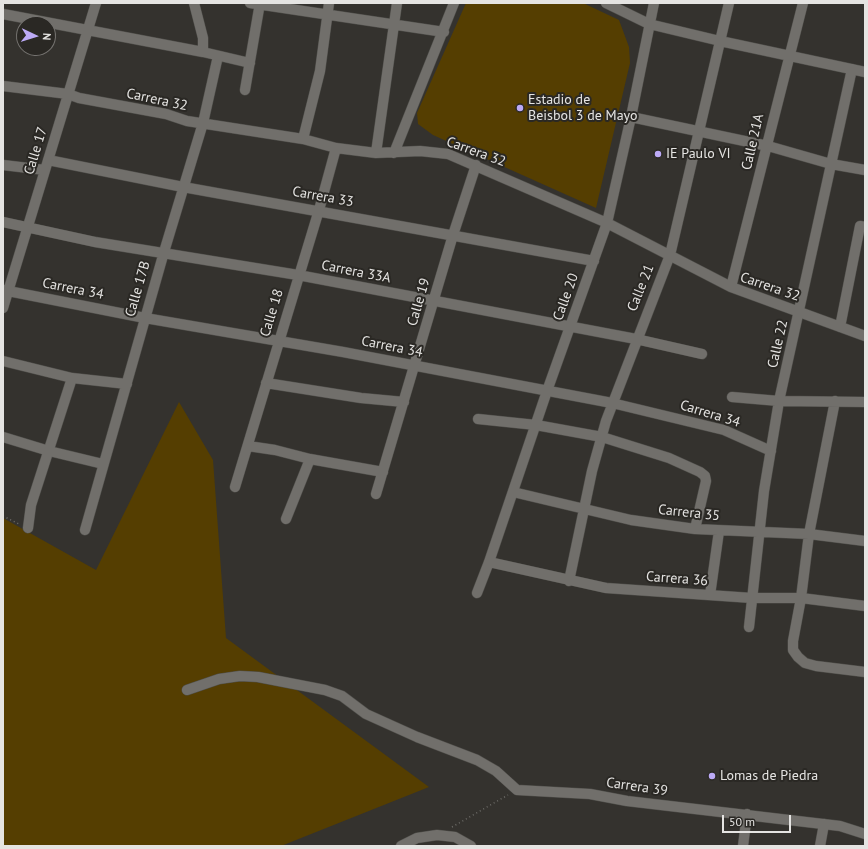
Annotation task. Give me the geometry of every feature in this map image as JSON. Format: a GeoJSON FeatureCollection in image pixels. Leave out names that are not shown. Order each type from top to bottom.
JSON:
{"type":"FeatureCollection","features":[{"type":"Feature","properties":{"kind":"street","name":"Calle 17"},"geometry":{"type":"LineString","coordinates":[[3,308],[5,290],[29,228],[46,165],[96,3]]}},
{"type":"Feature","properties":{"kind":"street"},"geometry":{"type":"LineString","coordinates":[[194,3],[203,38],[203,52]]}},
{"type":"Feature","properties":{"kind":"street"},"geometry":{"type":"LineString","coordinates":[[303,139],[320,72],[329,3]]}},
{"type":"Feature","properties":{"kind":"street"},"geometry":{"type":"LineString","coordinates":[[376,153],[397,3]]}},
{"type":"Feature","properties":{"kind":"street"},"geometry":{"type":"LineString","coordinates":[[394,153],[413,102],[444,32],[454,3]]}},
{"type":"Feature","properties":{"kind":"street"},"geometry":{"type":"LineString","coordinates":[[606,3],[649,24],[865,72]]}},
{"type":"Feature","properties":{"kind":"street","name":"Calle 20"},"geometry":{"type":"LineString","coordinates":[[477,593],[606,223],[631,117],[654,3]]}},
{"type":"Feature","properties":{"kind":"street","name":"Calle 21"},"geometry":{"type":"LineString","coordinates":[[569,581],[592,471],[612,403],[670,255],[729,3]]}},
{"type":"Feature","properties":{"kind":"street","name":"Calle 21A"},"geometry":{"type":"LineString","coordinates":[[730,288],[768,146],[776,108],[803,3]]}},
{"type":"Feature","properties":{"kind":"street"},"geometry":{"type":"LineString","coordinates":[[245,90],[250,63],[256,4],[444,32]]}},
{"type":"Feature","properties":{"kind":"street"},"geometry":{"type":"LineString","coordinates":[[3,14],[88,29],[250,63]]}},
{"type":"Feature","properties":{"kind":"street","name":"Calle 17B"},"geometry":{"type":"LineString","coordinates":[[85,530],[164,252],[203,123],[218,56]]}},
{"type":"Feature","properties":{"kind":"street","name":"Calle 22"},"geometry":{"type":"LineString","coordinates":[[749,627],[761,532],[764,491],[779,401],[800,312],[852,69]]}},
{"type":"Feature","properties":{"kind":"street","name":"Carrera 32"},"geometry":{"type":"LineString","coordinates":[[3,86],[68,94],[79,98],[166,114],[187,121],[303,139],[336,148],[376,153],[420,151],[448,154],[606,223],[670,255],[730,288],[865,336]]}},
{"type":"Feature","properties":{"kind":"street"},"geometry":{"type":"LineString","coordinates":[[631,117],[768,146],[831,164],[865,170]]}},
{"type":"Feature","properties":{"kind":"street","name":"Calle 18"},"geometry":{"type":"LineString","coordinates":[[235,487],[298,275],[319,210],[336,148]]}},
{"type":"Feature","properties":{"kind":"street","name":"Carrera 33"},"geometry":{"type":"LineString","coordinates":[[3,165],[46,165],[184,187],[319,210],[594,261]]}},
{"type":"Feature","properties":{"kind":"street","name":"Calle 19"},"geometry":{"type":"LineString","coordinates":[[376,494],[453,235],[476,165]]}},
{"type":"Feature","properties":{"kind":"street","name":"Carrera 33A"},"geometry":{"type":"LineString","coordinates":[[3,222],[95,242],[164,252],[298,275],[434,302],[570,326],[702,354]]}},
{"type":"Feature","properties":{"kind":"street"},"geometry":{"type":"LineString","coordinates":[[840,327],[862,227]]}},
{"type":"Feature","properties":{"kind":"street","name":"Carrera 34"},"geometry":{"type":"LineString","coordinates":[[5,290],[145,318],[612,403],[724,430],[771,451]]}},
{"type":"Feature","properties":{"kind":"street"},"geometry":{"type":"LineString","coordinates":[[3,361],[72,378],[127,384]]}},
{"type":"Feature","properties":{"kind":"street"},"geometry":{"type":"LineString","coordinates":[[28,528],[31,505],[72,378]]}},
{"type":"Feature","properties":{"kind":"street"},"geometry":{"type":"LineString","coordinates":[[266,383],[361,398],[404,402]]}},
{"type":"Feature","properties":{"kind":"street"},"geometry":{"type":"LineString","coordinates":[[732,397],[779,401],[865,402]]}},
{"type":"Feature","properties":{"kind":"street"},"geometry":{"type":"LineString","coordinates":[[835,401],[809,534],[801,598],[793,641],[793,650],[798,658],[805,663],[816,666],[865,672]]}},
{"type":"Feature","properties":{"kind":"street"},"geometry":{"type":"LineString","coordinates":[[478,419],[536,425],[602,437],[669,458],[700,472],[705,476],[706,481],[695,529]]}},
{"type":"Feature","properties":{"kind":"street"},"geometry":{"type":"LineString","coordinates":[[3,437],[49,451],[103,464]]}},
{"type":"Feature","properties":{"kind":"street"},"geometry":{"type":"LineString","coordinates":[[248,446],[383,472]]}},
{"type":"Feature","properties":{"kind":"street"},"geometry":{"type":"LineString","coordinates":[[286,519],[310,459]]}},
{"type":"Feature","properties":{"kind":"street","name":"Carrera 35"},"geometry":{"type":"LineString","coordinates":[[513,492],[631,520],[695,529],[809,534],[865,541]]}},
{"type":"Feature","properties":{"kind":"street"},"geometry":{"type":"LineString","coordinates":[[710,595],[719,531]]}},
{"type":"Feature","properties":{"kind":"street","name":"Carrera 36"},"geometry":{"type":"LineString","coordinates":[[489,562],[606,588],[752,598],[801,598],[865,606]]}},
{"type":"Feature","properties":{"kind":"street"},"geometry":{"type":"LineString","coordinates":[[186,690],[219,679],[240,676],[258,677],[325,690],[342,696],[366,714],[418,737],[477,760],[496,771],[517,790]]}},
{"type":"Feature","properties":{"kind":"street","name":"Carrera 39"},"geometry":{"type":"LineString","coordinates":[[517,790],[590,794],[627,801],[840,826],[865,834]]}},
{"type":"Feature","properties":{"kind":"street"},"geometry":{"type":"LineString","coordinates":[[743,846],[747,814]]}},
{"type":"Feature","properties":{"kind":"street"},"geometry":{"type":"LineString","coordinates":[[820,846],[824,824]]}},
{"type":"Feature","properties":{"kind":"street"},"geometry":{"type":"LineString","coordinates":[[401,846],[417,838],[437,835],[455,837],[471,846]]}},
{"type":"Feature","properties":{"kind":"path"},"geometry":{"type":"LineString","coordinates":[[3,516],[28,528]]}},
{"type":"Feature","properties":{"kind":"path"},"geometry":{"type":"LineString","coordinates":[[437,835],[517,790]]}},
{"type":"Feature","properties":{"kind":"shaded area","name":"Estadio de Beisbol 3 de Mayo"},"geometry":{"type":"Polygon","coordinates":[[[466,3],[583,3],[619,20],[629,47],[630,63],[596,208],[433,135],[418,124],[417,113],[466,3]]]}},
{"type":"Feature","properties":{"kind":"shaded area"},"geometry":{"type":"Polygon","coordinates":[[[179,402],[213,460],[226,638],[429,787],[281,846],[3,846],[3,518],[96,570],[179,402]]]}},
{"type":"Feature","properties":{"kind":"place","name":"Estadio de Beisbol 3 de Mayo"},"geometry":{"type":"Point","coordinates":[520,108]}},
{"type":"Feature","properties":{"kind":"place","name":"IE Paulo VI"},"geometry":{"type":"Point","coordinates":[658,154]}},
{"type":"Feature","properties":{"kind":"place","name":"Lomas de Piedra"},"geometry":{"type":"Point","coordinates":[712,776]}}]}
